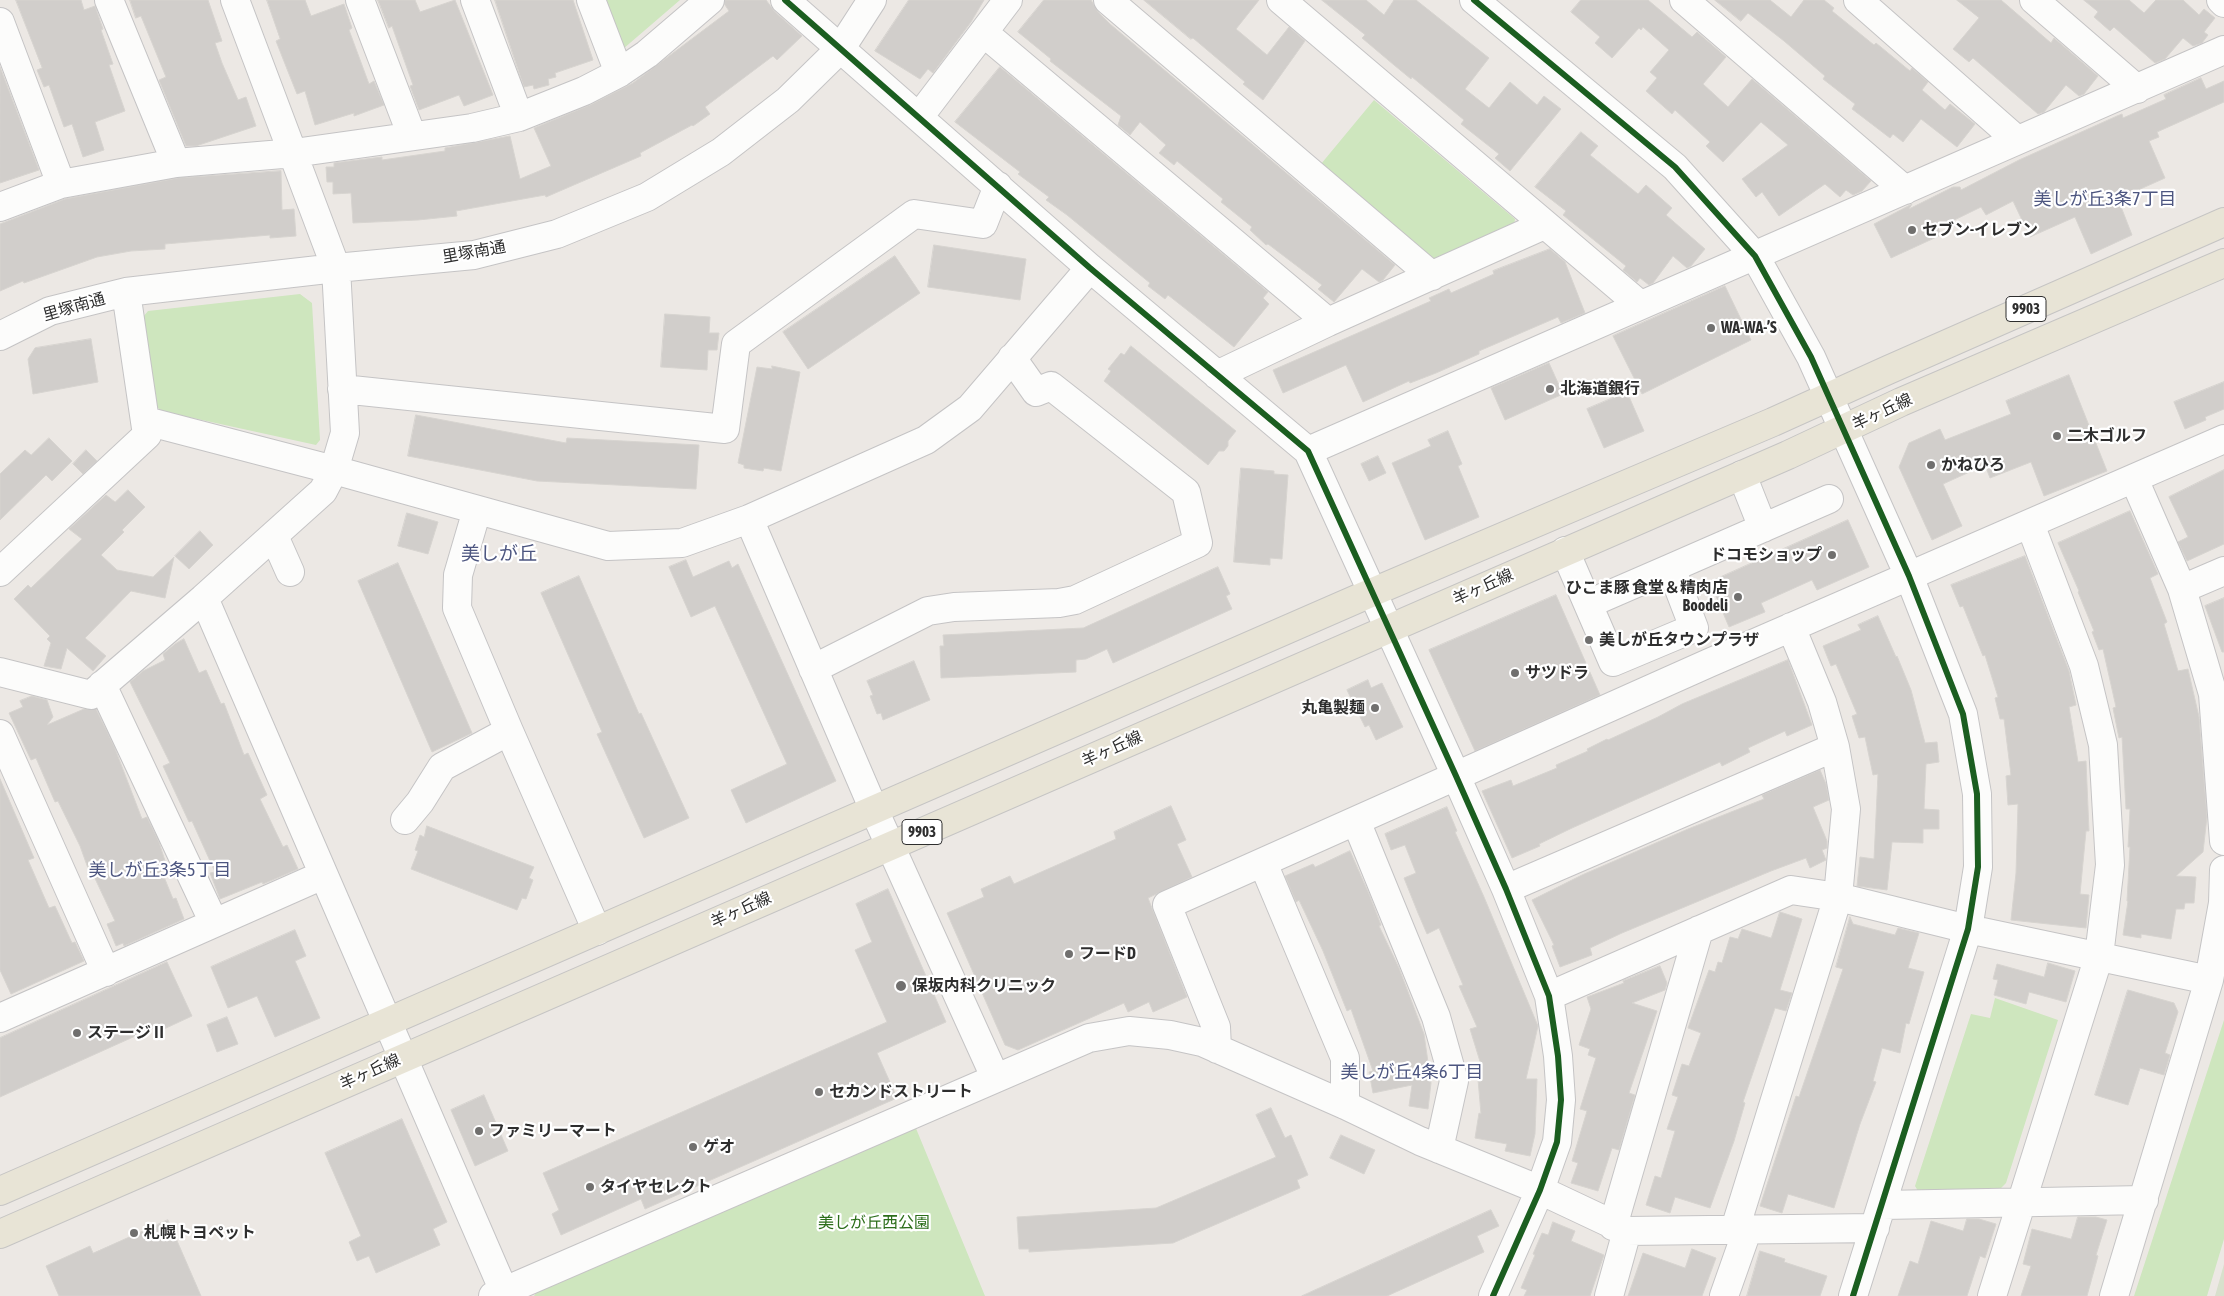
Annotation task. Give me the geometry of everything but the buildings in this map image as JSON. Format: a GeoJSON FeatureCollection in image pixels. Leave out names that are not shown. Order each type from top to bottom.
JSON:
{"type":"FeatureCollection","features":[{"type":"Feature","properties":{"kind":"main road","name":"9903"},"geometry":{"type":"LineString","coordinates":[[0,1191],[1373,592],[1773,422],[2224,222]]}},
{"type":"Feature","properties":{"kind":"main road","name":"羊ヶ丘線"},"geometry":{"type":"LineString","coordinates":[[0,1234],[1742,475],[1901,402],[2224,263]]}},
{"type":"Feature","properties":{"kind":"street"},"geometry":{"type":"LineString","coordinates":[[109,0],[176,163]]}},
{"type":"Feature","properties":{"kind":"street"},"geometry":{"type":"LineString","coordinates":[[0,672],[91,696],[102,684],[204,598],[323,491],[334,470],[344,433],[336,268],[235,0]]}},
{"type":"Feature","properties":{"kind":"street"},"geometry":{"type":"LineString","coordinates":[[360,0],[412,136]]}},
{"type":"Feature","properties":{"kind":"street"},"geometry":{"type":"LineString","coordinates":[[475,0],[519,117]]}},
{"type":"Feature","properties":{"kind":"street"},"geometry":{"type":"LineString","coordinates":[[591,0],[619,73]]}},
{"type":"Feature","properties":{"kind":"street"},"geometry":{"type":"LineString","coordinates":[[0,207],[61,184],[176,163],[294,153],[472,128],[519,117],[584,91],[619,73],[647,54],[710,0]]}},
{"type":"Feature","properties":{"kind":"street"},"geometry":{"type":"LineString","coordinates":[[785,0],[1090,268],[1308,451],[1456,776],[1506,890],[1549,996],[1558,1056],[1561,1100],[1557,1142],[1540,1190],[1493,1296]]}},
{"type":"Feature","properties":{"kind":"street","name":"里塚南通"},"geometry":{"type":"LineString","coordinates":[[0,336],[50,311],[126,292],[336,268],[474,255],[557,234],[647,197],[721,152],[788,100],[841,48],[872,0]]}},
{"type":"Feature","properties":{"kind":"street"},"geometry":{"type":"LineString","coordinates":[[919,117],[1008,0]]}},
{"type":"Feature","properties":{"kind":"street"},"geometry":{"type":"LineString","coordinates":[[1108,0],[1432,276]]}},
{"type":"Feature","properties":{"kind":"street"},"geometry":{"type":"LineString","coordinates":[[1474,0],[1675,167],[1754,256],[1812,357],[1845,429],[1909,576],[1963,714],[1977,794],[1978,867],[1968,929],[1853,1296]]}},
{"type":"Feature","properties":{"kind":"street"},"geometry":{"type":"LineString","coordinates":[[1684,0],[1905,190]]}},
{"type":"Feature","properties":{"kind":"street"},"geometry":{"type":"LineString","coordinates":[[1858,0],[2017,140]]}},
{"type":"Feature","properties":{"kind":"street"},"geometry":{"type":"LineString","coordinates":[[2034,0],[2137,89]]}},
{"type":"Feature","properties":{"kind":"street"},"geometry":{"type":"LineString","coordinates":[[2221,0],[2224,3]]}},
{"type":"Feature","properties":{"kind":"street"},"geometry":{"type":"LineString","coordinates":[[1296,5],[1544,226],[1640,305]]}},
{"type":"Feature","properties":{"kind":"street"},"geometry":{"type":"LineString","coordinates":[[0,22],[61,184]]}},
{"type":"Feature","properties":{"kind":"street"},"geometry":{"type":"LineString","coordinates":[[984,33],[1328,322]]}},
{"type":"Feature","properties":{"kind":"street"},"geometry":{"type":"LineString","coordinates":[[1308,451],[2224,50]]}},
{"type":"Feature","properties":{"kind":"street"},"geometry":{"type":"LineString","coordinates":[[342,389],[725,429],[736,344],[914,214],[983,224],[998,186]]}},
{"type":"Feature","properties":{"kind":"street"},"geometry":{"type":"LineString","coordinates":[[1217,375],[1328,322],[1544,226]]}},
{"type":"Feature","properties":{"kind":"street"},"geometry":{"type":"LineString","coordinates":[[146,421],[334,470],[608,546],[682,543],[749,519],[926,440],[970,408],[1090,268]]}},
{"type":"Feature","properties":{"kind":"street"},"geometry":{"type":"LineString","coordinates":[[0,572],[147,435],[126,292]]}},
{"type":"Feature","properties":{"kind":"street"},"geometry":{"type":"LineString","coordinates":[[813,669],[928,611],[954,607],[1059,603],[1075,600],[1198,543],[1186,492],[1051,386],[1036,392],[1012,358]]}},
{"type":"Feature","properties":{"kind":"street"},"geometry":{"type":"LineString","coordinates":[[1217,1049],[1216,1027],[1166,905],[1263,864],[1791,627],[2224,439]]}},
{"type":"Feature","properties":{"kind":"street"},"geometry":{"type":"LineString","coordinates":[[1742,475],[1763,528]]}},
{"type":"Feature","properties":{"kind":"street"},"geometry":{"type":"LineString","coordinates":[[2134,479],[2182,589],[2213,694],[2224,841]]}},
{"type":"Feature","properties":{"kind":"street"},"geometry":{"type":"LineString","coordinates":[[1588,604],[1829,499]]}},
{"type":"Feature","properties":{"kind":"street"},"geometry":{"type":"LineString","coordinates":[[477,510],[458,575],[457,608],[597,931]]}},
{"type":"Feature","properties":{"kind":"street"},"geometry":{"type":"LineString","coordinates":[[749,519],[874,810],[995,1077]]}},
{"type":"Feature","properties":{"kind":"street"},"geometry":{"type":"LineString","coordinates":[[1992,1296],[2099,956],[2110,865],[2103,745],[2084,666],[2030,524]]}},
{"type":"Feature","properties":{"kind":"street"},"geometry":{"type":"LineString","coordinates":[[274,536],[290,572]]}},
{"type":"Feature","properties":{"kind":"street"},"geometry":{"type":"LineString","coordinates":[[1565,551],[1613,662],[1694,628]]}},
{"type":"Feature","properties":{"kind":"street"},"geometry":{"type":"LineString","coordinates":[[1671,568],[1709,664]]}},
{"type":"Feature","properties":{"kind":"street"},"geometry":{"type":"LineString","coordinates":[[2182,589],[2224,571]]}},
{"type":"Feature","properties":{"kind":"street"},"geometry":{"type":"LineString","coordinates":[[204,598],[387,1022],[501,1294],[1088,1038],[1129,1031],[1202,1042],[1439,1149],[1540,1190],[1620,1228],[1742,1229],[2021,1203],[2144,1200]]}},
{"type":"Feature","properties":{"kind":"street"},"geometry":{"type":"LineString","coordinates":[[1724,1296],[1838,897],[1846,808],[1835,747],[1822,702],[1791,627]]}},
{"type":"Feature","properties":{"kind":"street"},"geometry":{"type":"LineString","coordinates":[[1619,660],[1634,697]]}},
{"type":"Feature","properties":{"kind":"street"},"geometry":{"type":"LineString","coordinates":[[102,684],[214,923]]}},
{"type":"Feature","properties":{"kind":"street"},"geometry":{"type":"LineString","coordinates":[[405,820],[420,802],[442,767],[461,755],[509,731]]}},
{"type":"Feature","properties":{"kind":"street"},"geometry":{"type":"LineString","coordinates":[[0,734],[106,972]]}},
{"type":"Feature","properties":{"kind":"street"},"geometry":{"type":"LineString","coordinates":[[1506,890],[1835,747]]}},
{"type":"Feature","properties":{"kind":"street"},"geometry":{"type":"LineString","coordinates":[[1356,821],[1436,1017],[1454,1081],[1439,1149]]}},
{"type":"Feature","properties":{"kind":"street"},"geometry":{"type":"LineString","coordinates":[[1263,864],[1345,1058],[1345,1105]]}},
{"type":"Feature","properties":{"kind":"street"},"geometry":{"type":"LineString","coordinates":[[2114,1296],[2209,980],[2223,903],[2224,870]]}},
{"type":"Feature","properties":{"kind":"street"},"geometry":{"type":"LineString","coordinates":[[0,1018],[323,875]]}},
{"type":"Feature","properties":{"kind":"street"},"geometry":{"type":"LineString","coordinates":[[1549,996],[1791,890],[1838,897],[1968,929],[2209,980]]}},
{"type":"Feature","properties":{"kind":"street"},"geometry":{"type":"LineString","coordinates":[[1609,1296],[1620,1228],[1699,930]]}},
{"type":"Feature","properties":{"kind":"green space"},"geometry":{"type":"Polygon","coordinates":[[[598,0],[680,0],[623,49],[598,0]]]}},
{"type":"Feature","properties":{"kind":"green space"},"geometry":{"type":"Polygon","coordinates":[[[1374,100],[1515,219],[1514,227],[1441,261],[1432,258],[1321,164],[1374,100]]]}},
{"type":"Feature","properties":{"kind":"green space"},"geometry":{"type":"Polygon","coordinates":[[[300,294],[312,303],[320,440],[316,445],[161,411],[152,401],[143,317],[148,311],[300,294]]]}},
{"type":"Feature","properties":{"kind":"green space"},"geometry":{"type":"Polygon","coordinates":[[[1995,998],[2058,1020],[2006,1183],[2001,1188],[1918,1191],[1915,1186],[1971,1014],[1990,1018],[1995,998]]]}},
{"type":"Feature","properties":{"kind":"green space"},"geometry":{"type":"Polygon","coordinates":[[[2224,1020],[2224,1239],[2207,1296],[2134,1296],[2224,1020]]]}},
{"type":"Feature","properties":{"kind":"green space","name":"美しが丘西公園"},"geometry":{"type":"Polygon","coordinates":[[[915,1126],[985,1296],[534,1296],[538,1290],[915,1126]]]}},
{"type":"Feature","properties":{"kind":"green space"},"geometry":{"type":"Polygon","coordinates":[[[2224,1264],[2224,1296],[2215,1296],[2224,1264]]]}},
{"type":"Feature","properties":{"kind":"cycle path"},"geometry":{"type":"LineString","coordinates":[[785,0],[1090,268],[1308,451],[1506,889],[1549,996],[1558,1056],[1561,1100],[1557,1142],[1540,1190],[1493,1296]]}},
{"type":"Feature","properties":{"kind":"cycle path"},"geometry":{"type":"LineString","coordinates":[[1474,0],[1675,167],[1755,256],[1811,357],[1909,576],[1963,714],[1977,794],[1978,867],[1968,929],[1853,1296]]}},
{"type":"Feature","properties":{"kind":"place","name":"セブン-イレブン"},"geometry":{"type":"Point","coordinates":[1912,230]}},
{"type":"Feature","properties":{"kind":"place","name":"WA-WA-’S"},"geometry":{"type":"Point","coordinates":[1711,328]}},
{"type":"Feature","properties":{"kind":"place","name":"北海道銀行"},"geometry":{"type":"Point","coordinates":[1550,389]}},
{"type":"Feature","properties":{"kind":"place","name":"二木ゴルフ"},"geometry":{"type":"Point","coordinates":[2057,436]}},
{"type":"Feature","properties":{"kind":"place","name":"かねひろ"},"geometry":{"type":"Point","coordinates":[1931,465]}},
{"type":"Feature","properties":{"kind":"place","name":"ドコモショップ"},"geometry":{"type":"Point","coordinates":[1832,555]}},
{"type":"Feature","properties":{"kind":"place","name":"ひこま豚 食堂＆精肉店 Boodeli"},"geometry":{"type":"Point","coordinates":[1738,597]}},
{"type":"Feature","properties":{"kind":"place","name":"美しが丘タウンプラザ"},"geometry":{"type":"Point","coordinates":[1589,640]}},
{"type":"Feature","properties":{"kind":"place","name":"サツドラ"},"geometry":{"type":"Point","coordinates":[1515,673]}},
{"type":"Feature","properties":{"kind":"place","name":"丸亀製麺"},"geometry":{"type":"Point","coordinates":[1375,708]}},
{"type":"Feature","properties":{"kind":"place","name":"フードD"},"geometry":{"type":"Point","coordinates":[1069,954]}},
{"type":"Feature","properties":{"kind":"place","name":"保坂内科クリニック"},"geometry":{"type":"Point","coordinates":[901,986]}},
{"type":"Feature","properties":{"kind":"place","name":"ステージⅡ"},"geometry":{"type":"Point","coordinates":[77,1033]}},
{"type":"Feature","properties":{"kind":"place","name":"セカンドストリート"},"geometry":{"type":"Point","coordinates":[819,1092]}},
{"type":"Feature","properties":{"kind":"place","name":"ファミリーマート"},"geometry":{"type":"Point","coordinates":[479,1131]}},
{"type":"Feature","properties":{"kind":"place","name":"ゲオ"},"geometry":{"type":"Point","coordinates":[693,1147]}},
{"type":"Feature","properties":{"kind":"place","name":"タイヤセレクト"},"geometry":{"type":"Point","coordinates":[590,1187]}},
{"type":"Feature","properties":{"kind":"place","name":"札幌トヨペット"},"geometry":{"type":"Point","coordinates":[134,1233]}},
{"type":"Feature","properties":{"kind":"district","name":"美しが丘3条7丁目"},"geometry":{"type":"Point","coordinates":[2105,199]}},
{"type":"Feature","properties":{"kind":"district","name":"美しが丘"},"geometry":{"type":"Point","coordinates":[499,554]}},
{"type":"Feature","properties":{"kind":"district","name":"美しが丘3条5丁目"},"geometry":{"type":"Point","coordinates":[160,870]}},
{"type":"Feature","properties":{"kind":"district","name":"美しが丘4条6丁目"},"geometry":{"type":"Point","coordinates":[1412,1072]}}]}
